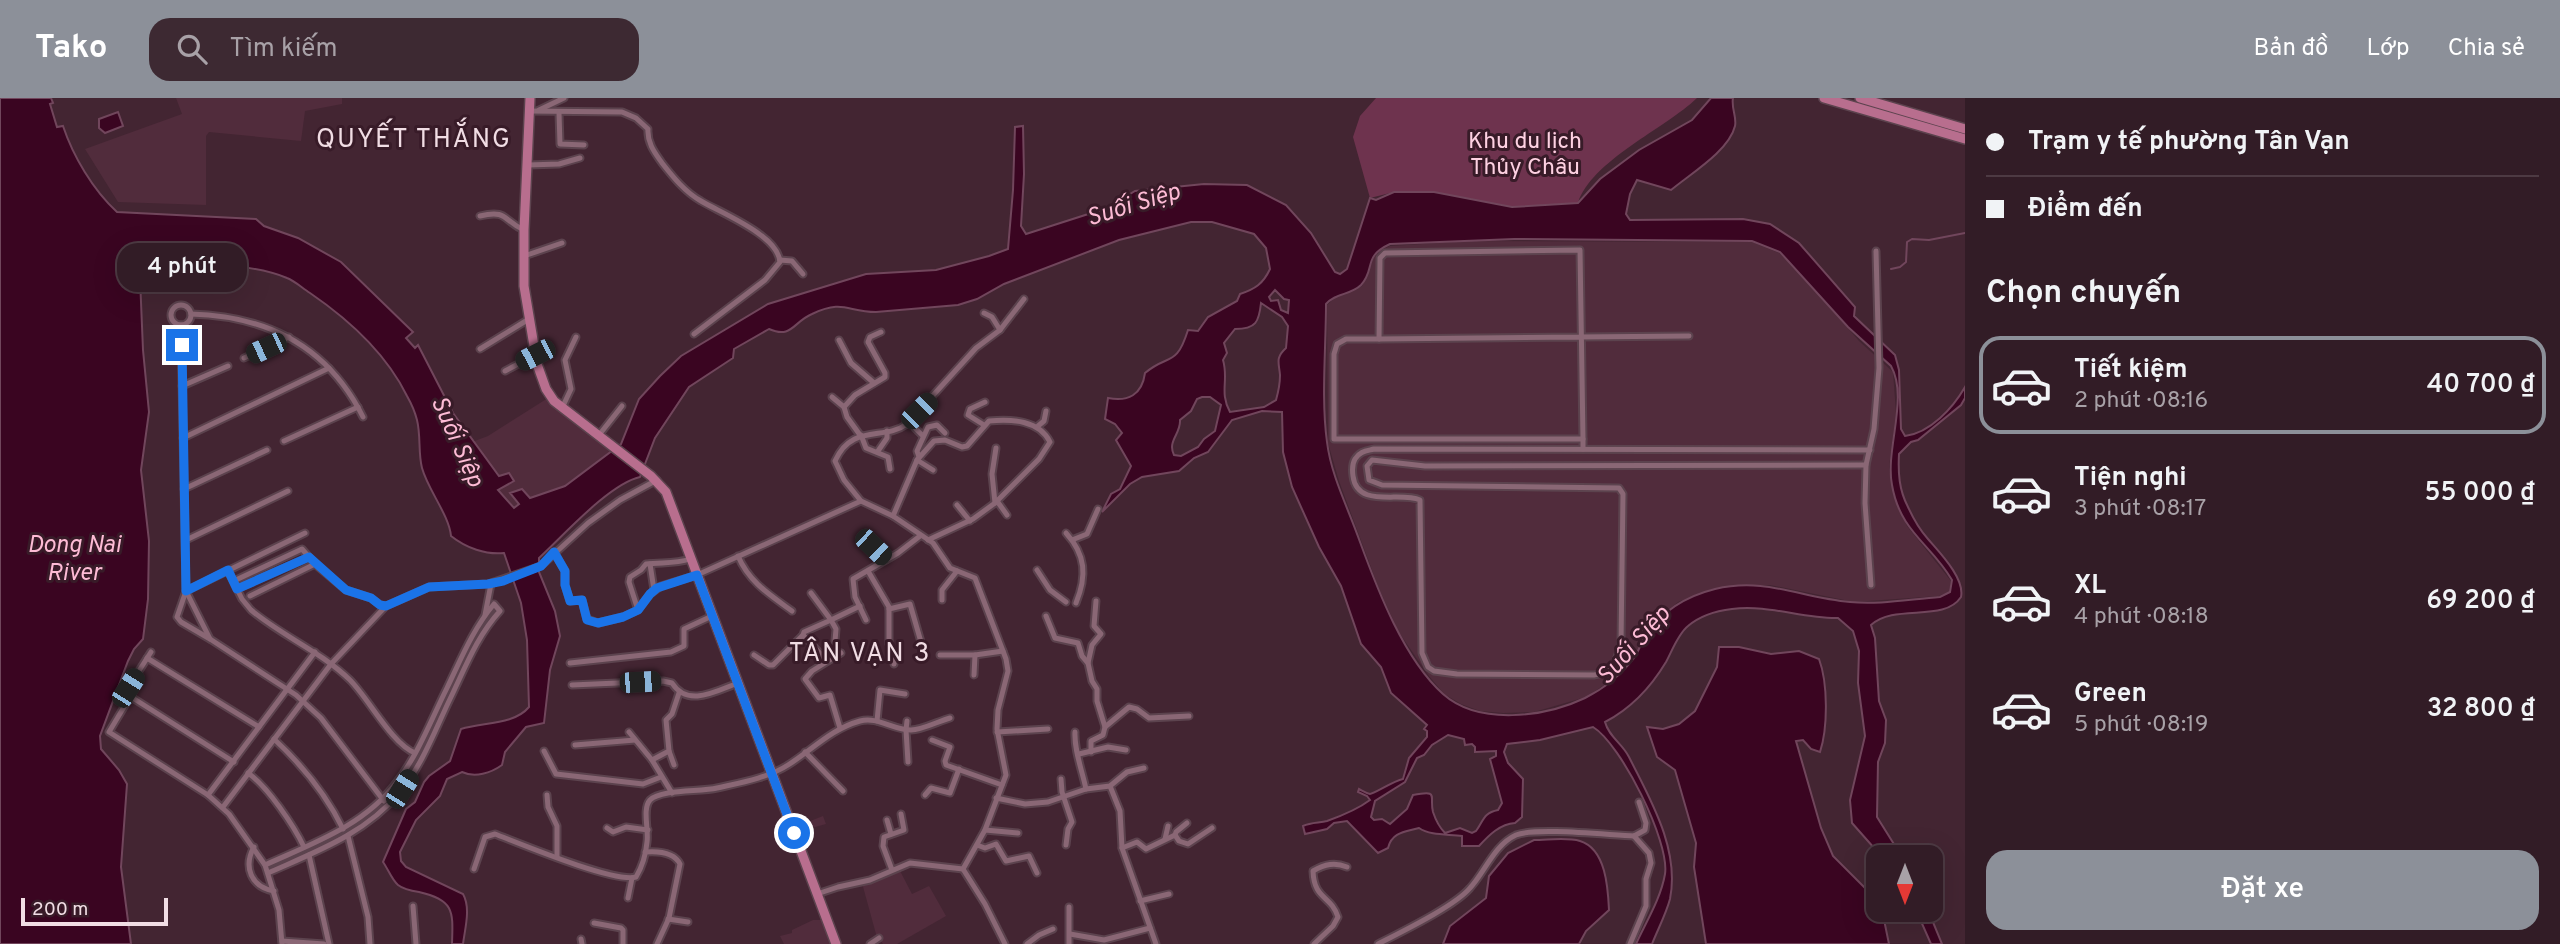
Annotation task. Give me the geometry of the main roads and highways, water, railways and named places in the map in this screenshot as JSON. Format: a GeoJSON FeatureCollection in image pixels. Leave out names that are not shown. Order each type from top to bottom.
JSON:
{"type":"FeatureCollection","features":[{"type":"Feature","properties":{"kind":"main road"},"geometry":{"type":"LineString","coordinates":[[530,98],[533,111],[524,230],[524,286],[535,355],[546,389],[562,408],[654,478],[669,498],[836,944]]}},
{"type":"Feature","properties":{"kind":"main road"},"geometry":{"type":"LineString","coordinates":[[1824,98],[1965,139]]}},
{"type":"Feature","properties":{"kind":"main road"},"geometry":{"type":"LineString","coordinates":[[1860,98],[1965,129]]}},
{"type":"Feature","properties":{"kind":"water"},"geometry":{"type":"Polygon","coordinates":[[[0,98],[51,98],[53,103],[50,104],[57,127],[63,126],[85,172],[117,212],[256,219],[264,226],[298,238],[341,262],[413,332],[406,338],[415,348],[418,345],[453,413],[499,476],[509,473],[514,481],[498,490],[514,508],[519,504],[510,493],[522,489],[530,498],[565,486],[621,444],[639,399],[681,356],[768,304],[866,274],[936,270],[1008,249],[1015,127],[1023,126],[1021,226],[1026,234],[1107,208],[1135,191],[1204,184],[1247,185],[1286,205],[1311,233],[1335,272],[1340,274],[1347,269],[1370,198],[1376,200],[1394,192],[1434,192],[1512,207],[1578,203],[1600,179],[1639,150],[1692,120],[1711,98],[1733,98],[1735,126],[1725,144],[1671,190],[1637,180],[1630,194],[1626,214],[1630,220],[1743,219],[1770,224],[1799,243],[1855,307],[1854,316],[1895,355],[1899,370],[1901,429],[1905,436],[1932,425],[1954,403],[1965,387],[1965,398],[1961,405],[1899,454],[1900,481],[1905,501],[1919,528],[1955,574],[1961,597],[1953,605],[1943,609],[1893,615],[1871,625],[1875,638],[1879,701],[1886,720],[1885,743],[1878,762],[1877,817],[1894,845],[1871,845],[1852,823],[1850,800],[1865,736],[1858,683],[1859,651],[1853,631],[1838,618],[1772,610],[1745,608],[1708,614],[1684,629],[1647,689],[1623,711],[1605,722],[1609,732],[1629,757],[1654,807],[1671,862],[1670,899],[1664,916],[1652,944],[1636,944],[1660,892],[1665,874],[1664,859],[1660,840],[1641,795],[1617,753],[1593,727],[1540,740],[1507,744],[1504,752],[1508,763],[1523,779],[1522,817],[1515,823],[1504,825],[1495,831],[1479,846],[1462,846],[1462,836],[1434,834],[1419,828],[1396,836],[1388,848],[1378,853],[1347,821],[1305,834],[1303,826],[1338,817],[1370,800],[1358,792],[1359,789],[1370,794],[1403,779],[1409,758],[1427,737],[1427,731],[1424,729],[1427,725],[1391,693],[1381,667],[1361,644],[1341,586],[1319,547],[1292,487],[1283,452],[1282,412],[1262,411],[1232,420],[1208,452],[1194,458],[1179,471],[1142,477],[1130,484],[1102,512],[1111,494],[1120,489],[1131,466],[1116,440],[1122,433],[1115,424],[1105,419],[1108,398],[1128,398],[1137,392],[1145,373],[1180,350],[1188,330],[1198,331],[1208,317],[1237,301],[1240,294],[1261,282],[1270,269],[1266,248],[1254,234],[1212,222],[1191,222],[1119,240],[1004,284],[977,299],[958,305],[876,312],[831,307],[806,317],[788,331],[777,332],[769,329],[734,349],[733,358],[689,387],[655,438],[640,477],[601,500],[539,558],[539,572],[555,611],[560,636],[550,670],[544,723],[526,727],[505,752],[502,765],[498,768],[477,775],[462,772],[447,779],[440,796],[416,820],[400,852],[401,861],[406,867],[463,894],[467,912],[463,944],[452,944],[451,916],[446,904],[431,895],[400,886],[383,862],[406,809],[415,802],[429,776],[450,761],[461,729],[507,720],[523,713],[529,707],[527,640],[521,603],[504,553],[476,550],[451,536],[422,468],[418,426],[410,402],[377,351],[338,314],[293,281],[256,269],[197,264],[146,270],[140,278],[149,412],[141,470],[149,541],[148,599],[143,639],[128,661],[100,736],[101,749],[127,784],[121,867],[131,944],[0,944],[0,98]],[[1514,239],[1390,244],[1372,258],[1368,274],[1361,285],[1326,304],[1324,408],[1329,455],[1375,582],[1404,643],[1429,679],[1443,694],[1458,704],[1475,711],[1512,715],[1551,710],[1585,698],[1605,686],[1623,670],[1634,658],[1652,626],[1667,612],[1685,600],[1715,589],[1751,585],[1861,603],[1940,597],[1950,592],[1952,580],[1909,526],[1896,501],[1892,485],[1891,456],[1898,393],[1891,366],[1848,327],[1780,252],[1752,241],[1514,239]],[[1275,290],[1269,297],[1271,301],[1278,300],[1281,310],[1288,313],[1289,300],[1275,290]],[[1261,303],[1255,323],[1248,328],[1235,329],[1224,343],[1227,353],[1223,360],[1225,392],[1230,412],[1264,407],[1276,400],[1280,378],[1278,361],[1286,348],[1288,326],[1282,317],[1261,303]],[[1210,397],[1197,399],[1191,411],[1180,420],[1172,446],[1174,455],[1181,456],[1198,447],[1215,431],[1221,405],[1210,397]],[[1448,735],[1432,745],[1424,755],[1417,758],[1405,782],[1375,801],[1371,817],[1390,824],[1407,809],[1413,795],[1427,793],[1432,796],[1433,812],[1445,833],[1460,828],[1472,833],[1487,815],[1498,810],[1502,803],[1490,759],[1496,756],[1496,751],[1475,752],[1472,744],[1465,745],[1464,739],[1448,735]]]}},
{"type":"Feature","properties":{"kind":"water"},"geometry":{"type":"Polygon","coordinates":[[[118,112],[123,126],[105,133],[99,128],[99,119],[118,112]]]}},
{"type":"Feature","properties":{"kind":"water"},"geometry":{"type":"Polygon","coordinates":[[[1719,647],[1739,647],[1771,654],[1799,651],[1819,659],[1826,706],[1820,752],[1811,749],[1803,740],[1796,741],[1821,828],[1833,856],[1866,889],[1866,922],[1884,922],[1889,944],[1706,944],[1694,867],[1696,843],[1675,770],[1657,757],[1647,727],[1663,729],[1679,724],[1695,711],[1717,667],[1719,647]]]}},
{"type":"Feature","properties":{"kind":"water"},"geometry":{"type":"Polygon","coordinates":[[[1569,839],[1589,845],[1604,870],[1609,910],[1586,931],[1579,944],[1443,944],[1450,926],[1486,898],[1489,876],[1508,853],[1534,840],[1569,839]]]}},
{"type":"Feature","properties":{"kind":"water"},"geometry":{"type":"Polygon","coordinates":[[[1921,922],[1933,922],[1942,944],[1931,944],[1921,922]]]}},
{"type":"Feature","properties":{"kind":"waterway"},"geometry":{"type":"LineString","coordinates":[[1891,269],[1906,262],[1907,242],[1912,239],[1929,240],[1965,233]]}},
{"type":"Feature","properties":{"kind":"district","name":"QUYẾT THẮNG"},"geometry":{"type":"Point","coordinates":[414,138]}},
{"type":"Feature","properties":{"kind":"district","name":"TÂN VẠN 3"},"geometry":{"type":"Point","coordinates":[860,652]}},
{"type":"Feature","properties":{"kind":"park label","name":"Khu du lịch Thủy Châu"},"geometry":{"type":"Point","coordinates":[1525,153]}},
{"type":"Feature","properties":{"kind":"water label","name":"Suối Siệp"},"geometry":{"type":"Point","coordinates":[1133,204]}},
{"type":"Feature","properties":{"kind":"water label","name":"Suối Siệp"},"geometry":{"type":"Point","coordinates":[458,441]}},
{"type":"Feature","properties":{"kind":"water label","name":"Dong Nai River"},"geometry":{"type":"Point","coordinates":[74,558]}},
{"type":"Feature","properties":{"kind":"water label","name":"Suối Siệp"},"geometry":{"type":"Point","coordinates":[1633,645]}}]}
